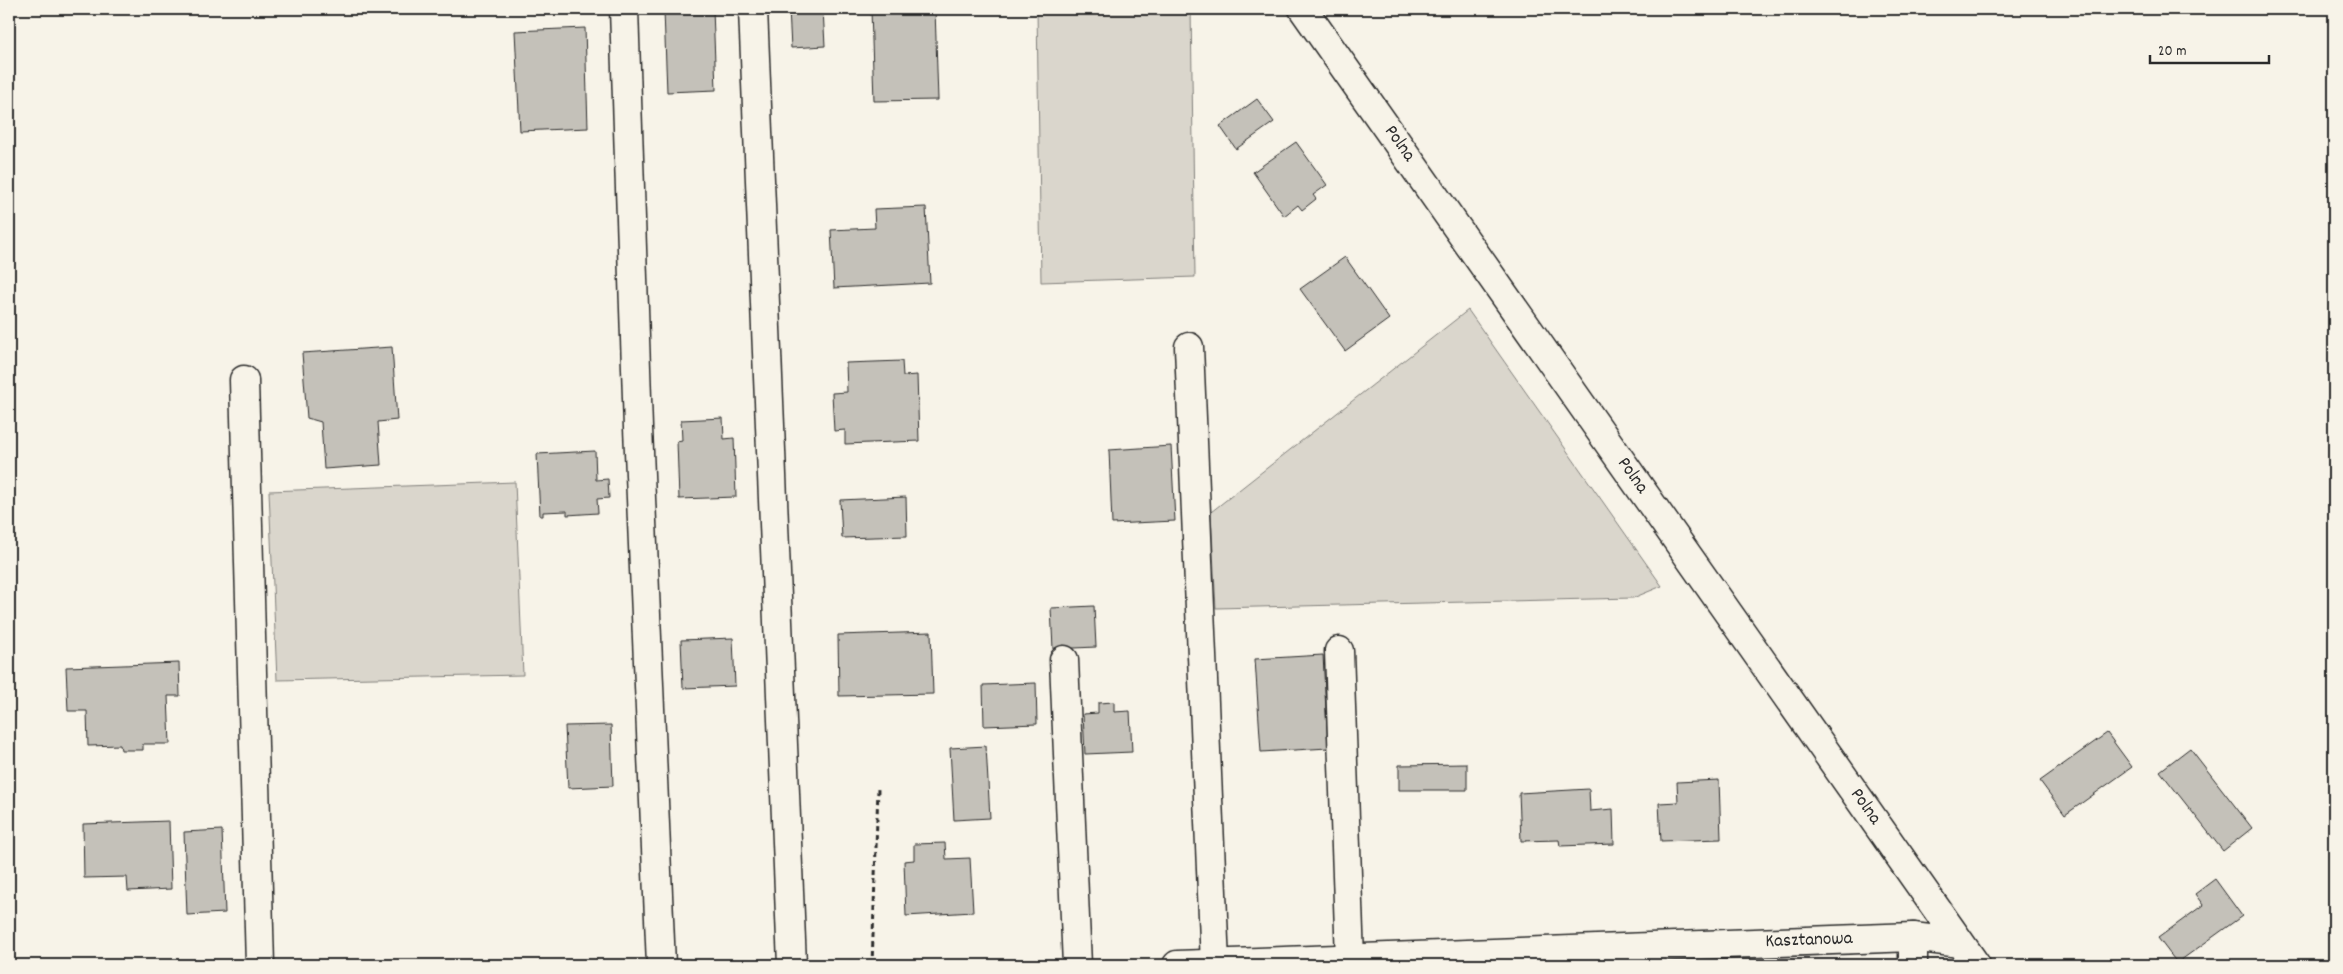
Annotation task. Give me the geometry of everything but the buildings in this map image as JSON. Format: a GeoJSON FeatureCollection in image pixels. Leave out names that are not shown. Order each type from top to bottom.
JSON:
{"type":"FeatureCollection","features":[{"type":"Feature","properties":{"kind":"street"},"geometry":{"type":"LineString","coordinates":[[624,9],[638,438],[661,965]]}},
{"type":"Feature","properties":{"kind":"street"},"geometry":{"type":"LineString","coordinates":[[753,9],[792,965]]}},
{"type":"Feature","properties":{"kind":"street","name":"Polna"},"geometry":{"type":"LineString","coordinates":[[1303,9],[1976,965]]}},
{"type":"Feature","properties":{"kind":"street"},"geometry":{"type":"LineString","coordinates":[[1189,347],[1214,964]]}},
{"type":"Feature","properties":{"kind":"street"},"geometry":{"type":"LineString","coordinates":[[244,380],[260,965]]}},
{"type":"Feature","properties":{"kind":"street"},"geometry":{"type":"LineString","coordinates":[[1339,651],[1350,959]]}},
{"type":"Feature","properties":{"kind":"street"},"geometry":{"type":"LineString","coordinates":[[1064,660],[1077,965]]}},
{"type":"Feature","properties":{"kind":"street"},"geometry":{"type":"LineString","coordinates":[[1913,937],[1913,965]]}},
{"type":"Feature","properties":{"kind":"street","name":"Kasztanowa"},"geometry":{"type":"LineString","coordinates":[[1177,965],[1350,959],[1701,955],[1913,937],[1960,943]]}},
{"type":"Feature","properties":{"kind":"path"},"geometry":{"type":"LineString","coordinates":[[872,965],[878,789]]}},
{"type":"Feature","properties":{"kind":"shaded area"},"geometry":{"type":"Polygon","coordinates":[[[1037,9],[1191,9],[1195,277],[1041,282],[1037,9]]]}},
{"type":"Feature","properties":{"kind":"shaded area"},"geometry":{"type":"Polygon","coordinates":[[[1468,310],[1662,586],[1633,598],[1216,608],[1211,512],[1468,310]]]}},
{"type":"Feature","properties":{"kind":"shaded area"},"geometry":{"type":"Polygon","coordinates":[[[515,482],[523,675],[277,680],[269,491],[515,482]]]}}]}
